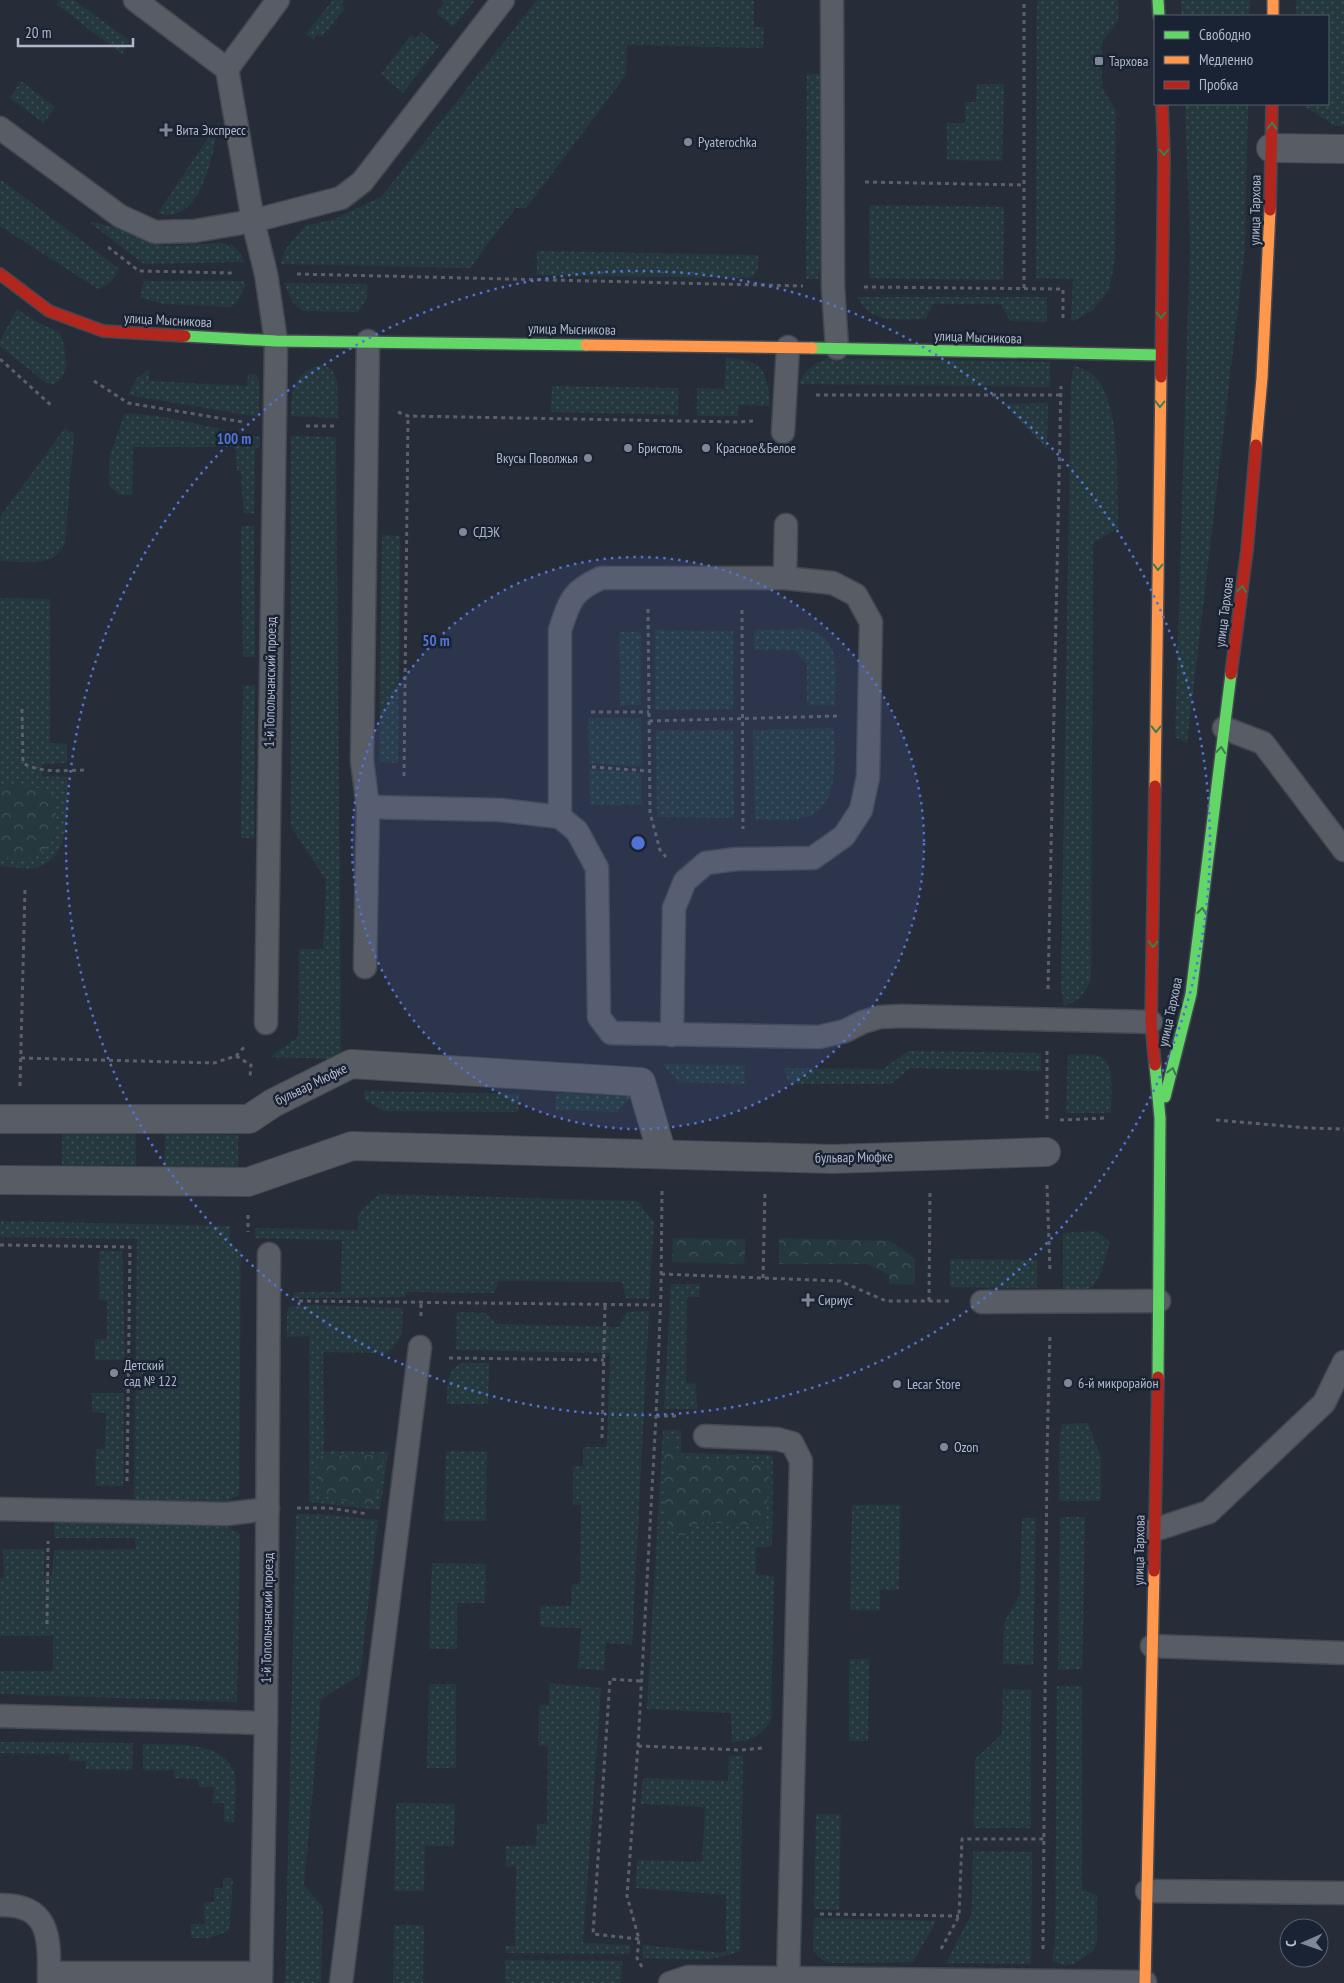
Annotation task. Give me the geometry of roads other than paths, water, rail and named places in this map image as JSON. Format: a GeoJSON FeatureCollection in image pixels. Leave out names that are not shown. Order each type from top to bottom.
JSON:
{"type":"FeatureCollection","features":[{"type":"Feature","properties":{"kind":"main road"},"geometry":{"type":"LineString","coordinates":[[1158,0],[1159,15]]}},
{"type":"Feature","properties":{"kind":"main road"},"geometry":{"type":"LineString","coordinates":[[1273,0],[1273,15]]}},
{"type":"Feature","properties":{"kind":"main road","name":"улица Тархова"},"geometry":{"type":"LineString","coordinates":[[1145,1983],[1159,1301],[1160,1118],[1152,1022],[1164,156],[1162,105]]}},
{"type":"Feature","properties":{"kind":"main road","name":"улица Тархова"},"geometry":{"type":"LineString","coordinates":[[1160,1118],[1191,994],[1246,550],[1262,378],[1270,240],[1272,105]]}},
{"type":"Feature","properties":{"kind":"main road","name":"улица Мысникова"},"geometry":{"type":"LineString","coordinates":[[0,274],[49,311],[103,331],[276,341],[788,347],[1161,356]]}},
{"type":"Feature","properties":{"kind":"street"},"geometry":{"type":"LineString","coordinates":[[1271,148],[1344,149]]}},
{"type":"Feature","properties":{"kind":"street","name":"бульвар Мюфке"},"geometry":{"type":"LineString","coordinates":[[10,1119],[249,1118],[273,1103],[351,1064],[641,1082],[662,1154]]}},
{"type":"Feature","properties":{"kind":"street","name":"бульвар Мюфке"},"geometry":{"type":"LineString","coordinates":[[0,1180],[248,1182],[352,1146],[833,1159],[1046,1152]]}},
{"type":"Feature","properties":{"kind":"lane"},"geometry":{"type":"LineString","coordinates":[[135,0],[227,69],[278,0]]}},
{"type":"Feature","properties":{"kind":"lane"},"geometry":{"type":"LineString","coordinates":[[0,128],[120,216],[155,232],[194,231],[253,220],[342,198],[362,182],[503,0]]}},
{"type":"Feature","properties":{"kind":"lane"},"geometry":{"type":"LineString","coordinates":[[832,0],[833,287],[837,348]]}},
{"type":"Feature","properties":{"kind":"lane","name":"1-й Топольчанский проезд"},"geometry":{"type":"LineString","coordinates":[[227,69],[253,220],[266,274],[276,341],[266,1024]]}},
{"type":"Feature","properties":{"kind":"lane"},"geometry":{"type":"LineString","coordinates":[[365,967],[368,807],[362,762],[368,341]]}},
{"type":"Feature","properties":{"kind":"lane"},"geometry":{"type":"LineString","coordinates":[[783,432],[788,347]]}},
{"type":"Feature","properties":{"kind":"lane"},"geometry":{"type":"LineString","coordinates":[[785,578],[786,524]]}},
{"type":"Feature","properties":{"kind":"lane"},"geometry":{"type":"LineString","coordinates":[[560,817],[560,630],[570,601],[584,586],[601,578],[785,578],[833,583],[856,595],[870,622],[868,777],[861,810],[844,836],[813,858],[742,859],[706,863],[685,881],[674,908],[672,1035]]}},
{"type":"Feature","properties":{"kind":"lane"},"geometry":{"type":"LineString","coordinates":[[1224,728],[1263,743],[1341,842]]}},
{"type":"Feature","properties":{"kind":"lane"},"geometry":{"type":"LineString","coordinates":[[368,807],[501,810],[560,817],[577,831],[597,868],[599,1017],[611,1033],[819,1037],[845,1031],[863,1022],[880,1017],[1152,1022]]}},
{"type":"Feature","properties":{"kind":"lane","name":"1-й Топольчанский проезд"},"geometry":{"type":"LineString","coordinates":[[261,1978],[266,1723],[269,1254]]}},
{"type":"Feature","properties":{"kind":"lane"},"geometry":{"type":"LineString","coordinates":[[982,1302],[1159,1301]]}},
{"type":"Feature","properties":{"kind":"lane"},"geometry":{"type":"LineString","coordinates":[[341,1983],[419,1352]]}},
{"type":"Feature","properties":{"kind":"lane"},"geometry":{"type":"LineString","coordinates":[[1154,1530],[1209,1512],[1334,1403],[1344,1362]]}},
{"type":"Feature","properties":{"kind":"lane"},"geometry":{"type":"LineString","coordinates":[[705,1436],[777,1438],[792,1443],[801,1461],[788,1981]]}},
{"type":"Feature","properties":{"kind":"lane"},"geometry":{"type":"LineString","coordinates":[[0,1509],[228,1514],[268,1509]]}},
{"type":"Feature","properties":{"kind":"lane"},"geometry":{"type":"LineString","coordinates":[[1152,1646],[1344,1653]]}},
{"type":"Feature","properties":{"kind":"lane"},"geometry":{"type":"LineString","coordinates":[[0,1716],[266,1723]]}},
{"type":"Feature","properties":{"kind":"lane"},"geometry":{"type":"LineString","coordinates":[[1147,1891],[1344,1893]]}},
{"type":"Feature","properties":{"kind":"lane"},"geometry":{"type":"LineString","coordinates":[[0,1905],[16,1905],[36,1914],[47,1931],[49,1978],[261,1978]]}},
{"type":"Feature","properties":{"kind":"lane"},"geometry":{"type":"LineString","coordinates":[[670,1983],[688,1977],[788,1981],[923,1980],[1145,1983]]}},
{"type":"Feature","properties":{"kind":"place","name":"Тархова"},"geometry":{"type":"Point","coordinates":[1099,61]}},
{"type":"Feature","properties":{"kind":"place","name":"Вита Экспресс"},"geometry":{"type":"Point","coordinates":[166,130]}},
{"type":"Feature","properties":{"kind":"place","name":"Pyaterochka"},"geometry":{"type":"Point","coordinates":[688,142]}},
{"type":"Feature","properties":{"kind":"place","name":"Бристоль"},"geometry":{"type":"Point","coordinates":[628,448]}},
{"type":"Feature","properties":{"kind":"place","name":"Красное&Белое"},"geometry":{"type":"Point","coordinates":[706,448]}},
{"type":"Feature","properties":{"kind":"place","name":"Вкусы Поволжья"},"geometry":{"type":"Point","coordinates":[588,458]}},
{"type":"Feature","properties":{"kind":"place","name":"СДЭК"},"geometry":{"type":"Point","coordinates":[463,532]}},
{"type":"Feature","properties":{"kind":"place","name":"Сириус"},"geometry":{"type":"Point","coordinates":[808,1300]}},
{"type":"Feature","properties":{"kind":"place","name":"Детский сад № 122"},"geometry":{"type":"Point","coordinates":[114,1373]}},
{"type":"Feature","properties":{"kind":"place","name":"6-й микрорайон"},"geometry":{"type":"Point","coordinates":[1068,1383]}},
{"type":"Feature","properties":{"kind":"place","name":"Lecar Store"},"geometry":{"type":"Point","coordinates":[897,1384]}},
{"type":"Feature","properties":{"kind":"place","name":"Ozon"},"geometry":{"type":"Point","coordinates":[944,1447]}}]}
